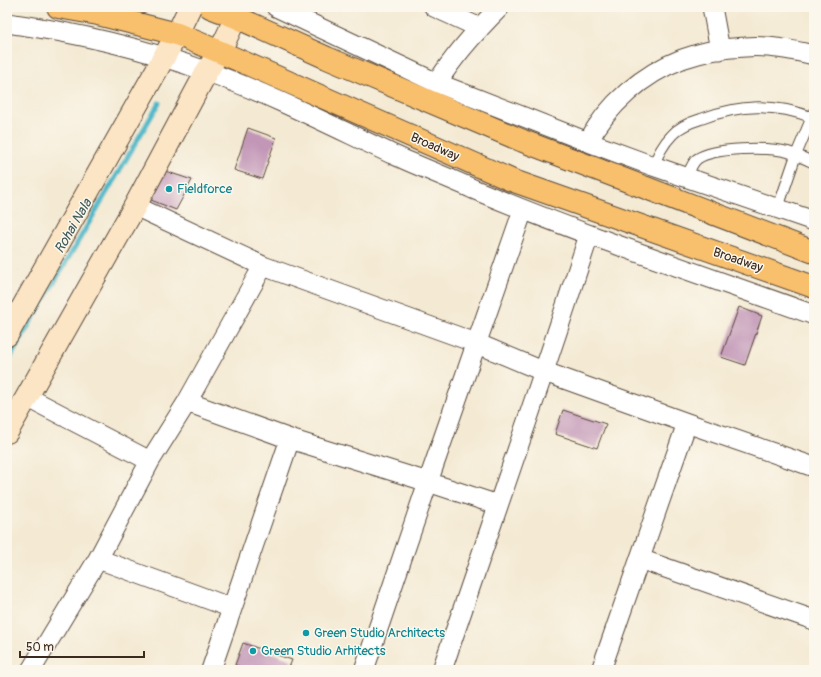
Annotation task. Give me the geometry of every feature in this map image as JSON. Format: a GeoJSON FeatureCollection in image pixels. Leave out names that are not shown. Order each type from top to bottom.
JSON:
{"type":"FeatureCollection","features":[{"type":"Feature","properties":{"kind":"main road","name":"Broadway"},"geometry":{"type":"LineString","coordinates":[[58,7],[98,14],[177,34],[511,180],[814,287]]}},
{"type":"Feature","properties":{"kind":"main road"},"geometry":{"type":"LineString","coordinates":[[210,7],[237,12],[327,58],[523,141],[814,252]]}},
{"type":"Feature","properties":{"kind":"street"},"geometry":{"type":"LineString","coordinates":[[7,335],[177,34],[190,7]]}},
{"type":"Feature","properties":{"kind":"street"},"geometry":{"type":"LineString","coordinates":[[276,7],[437,83],[653,166],[814,221]]}},
{"type":"Feature","properties":{"kind":"street"},"geometry":{"type":"LineString","coordinates":[[434,7],[480,28]]}},
{"type":"Feature","properties":{"kind":"street"},"geometry":{"type":"LineString","coordinates":[[437,83],[447,67],[500,7]]}},
{"type":"Feature","properties":{"kind":"street"},"geometry":{"type":"LineString","coordinates":[[712,7],[720,50]]}},
{"type":"Feature","properties":{"kind":"street"},"geometry":{"type":"LineString","coordinates":[[7,432],[135,206],[207,71],[220,52],[237,12]]}},
{"type":"Feature","properties":{"kind":"street"},"geometry":{"type":"LineString","coordinates":[[8,25],[96,39],[164,57],[207,71],[271,97],[396,156],[523,210],[814,315]]}},
{"type":"Feature","properties":{"kind":"street"},"geometry":{"type":"LineString","coordinates":[[588,142],[594,131],[610,110],[634,87],[659,71],[682,59],[720,50],[746,47],[787,49],[814,55]]}},
{"type":"Feature","properties":{"kind":"street"},"geometry":{"type":"LineString","coordinates":[[135,206],[263,266],[476,343],[545,372],[814,467]]}},
{"type":"Feature","properties":{"kind":"street"},"geometry":{"type":"LineString","coordinates":[[364,670],[523,210]]}},
{"type":"Feature","properties":{"kind":"street"},"geometry":{"type":"LineString","coordinates":[[442,670],[545,372],[589,235]]}},
{"type":"Feature","properties":{"kind":"street"},"geometry":{"type":"LineString","coordinates":[[30,670],[98,559],[150,461],[187,402],[263,266]]}},
{"type":"Feature","properties":{"kind":"street"},"geometry":{"type":"LineString","coordinates":[[27,397],[150,461]]}},
{"type":"Feature","properties":{"kind":"street"},"geometry":{"type":"LineString","coordinates":[[187,402],[290,439],[428,482],[498,506]]}},
{"type":"Feature","properties":{"kind":"street"},"geometry":{"type":"LineString","coordinates":[[601,670],[687,423]]}},
{"type":"Feature","properties":{"kind":"street"},"geometry":{"type":"LineString","coordinates":[[211,670],[290,439]]}},
{"type":"Feature","properties":{"kind":"street"},"geometry":{"type":"LineString","coordinates":[[98,559],[232,608]]}},
{"type":"Feature","properties":{"kind":"street"},"geometry":{"type":"LineString","coordinates":[[640,559],[814,620]]}},
{"type":"Feature","properties":{"kind":"lane"},"geometry":{"type":"LineString","coordinates":[[653,166],[660,150],[672,134],[690,123],[717,113],[759,106],[795,111],[813,116],[796,155],[778,208]]}},
{"type":"Feature","properties":{"kind":"lane"},"geometry":{"type":"LineString","coordinates":[[687,178],[691,166],[697,159],[720,151],[758,148],[780,150],[814,163]]}},
{"type":"Feature","properties":{"kind":"building"},"geometry":{"type":"Polygon","coordinates":[[[248,128],[276,138],[262,179],[234,170],[248,128]]]}},
{"type":"Feature","properties":{"kind":"building","name":"Fieldforce"},"geometry":{"type":"Polygon","coordinates":[[[162,170],[192,180],[176,210],[146,198],[162,170]]]}},
{"type":"Feature","properties":{"kind":"building"},"geometry":{"type":"Polygon","coordinates":[[[739,307],[762,316],[745,365],[721,357],[739,307]]]}},
{"type":"Feature","properties":{"kind":"building"},"geometry":{"type":"Polygon","coordinates":[[[563,410],[606,424],[597,448],[555,434],[563,410]]]}},
{"type":"Feature","properties":{"kind":"building","name":"Green Studio Arhitects"},"geometry":{"type":"Polygon","coordinates":[[[243,643],[292,660],[288,670],[249,670],[235,665],[243,643]]]}},
{"type":"Feature","properties":{"kind":"waterway","name":"Rohai Nala"},"geometry":{"type":"LineString","coordinates":[[7,363],[159,103]]}},
{"type":"Feature","properties":{"kind":"place","name":"Fieldforce"},"geometry":{"type":"Point","coordinates":[169,189]}},
{"type":"Feature","properties":{"kind":"place","name":"Green Studio Architects"},"geometry":{"type":"Point","coordinates":[306,633]}},
{"type":"Feature","properties":{"kind":"place","name":"Green Studio Arhitects"},"geometry":{"type":"Point","coordinates":[253,651]}}]}
